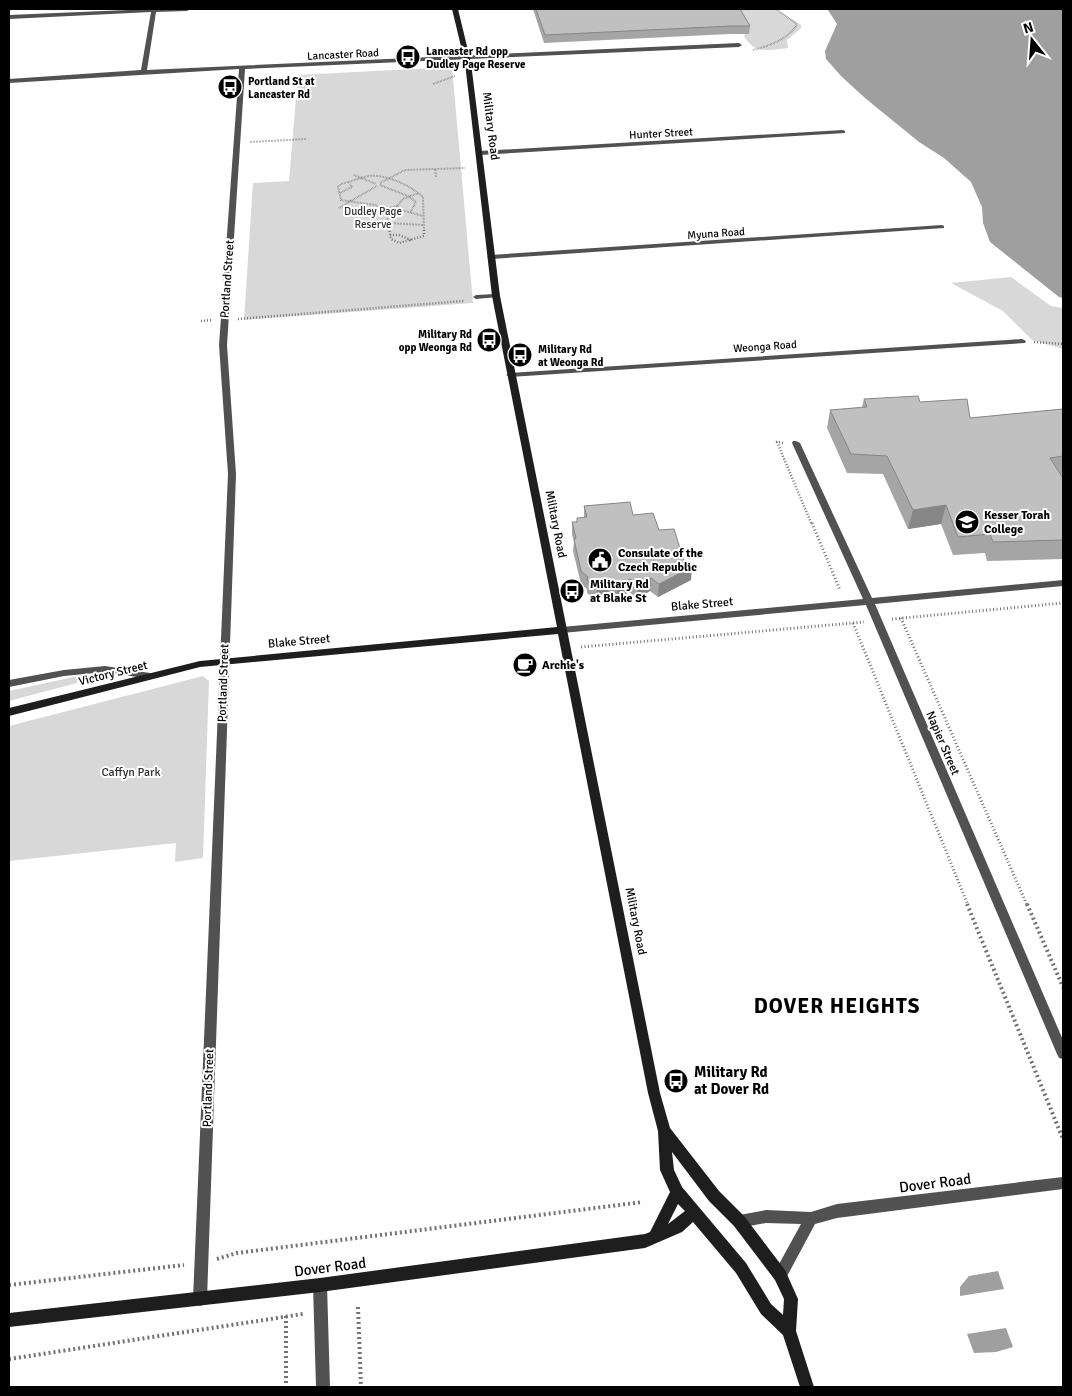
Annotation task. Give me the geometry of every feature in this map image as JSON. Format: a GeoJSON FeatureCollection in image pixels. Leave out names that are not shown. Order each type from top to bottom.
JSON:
{"type":"FeatureCollection","features":[{"type":"Feature","properties":{"kind":"street"},"geometry":{"type":"LineString","coordinates":[[144,72],[154,9]]}},
{"type":"Feature","properties":{"kind":"street"},"geometry":{"type":"LineString","coordinates":[[9,17],[187,9]]}},
{"type":"Feature","properties":{"kind":"street","name":"Military Road"},"geometry":{"type":"LineString","coordinates":[[455,9],[467,58],[496,296],[510,375],[652,1083],[664,1131],[666,1170],[676,1192],[741,1268],[766,1309],[789,1331]]}},
{"type":"Feature","properties":{"kind":"street","name":"Lancaster Road"},"geometry":{"type":"LineString","coordinates":[[9,80],[144,72],[739,45]]}},
{"type":"Feature","properties":{"kind":"street","name":"Portland Street"},"geometry":{"type":"LineString","coordinates":[[200,1299],[232,474],[223,345],[242,68]]}},
{"type":"Feature","properties":{"kind":"street","name":"Hunter Street"},"geometry":{"type":"LineString","coordinates":[[480,153],[843,132]]}},
{"type":"Feature","properties":{"kind":"street","name":"Myuna Road"},"geometry":{"type":"LineString","coordinates":[[491,257],[942,227]]}},
{"type":"Feature","properties":{"kind":"street","name":"Weonga Road"},"geometry":{"type":"LineString","coordinates":[[510,375],[1022,341]]}},
{"type":"Feature","properties":{"kind":"street","name":"Napier Street"},"geometry":{"type":"LineString","coordinates":[[796,443],[878,621],[1063,1054]]}},
{"type":"Feature","properties":{"kind":"street","name":"Blake Street"},"geometry":{"type":"LineString","coordinates":[[224,661],[1063,583]]}},
{"type":"Feature","properties":{"kind":"street","name":"Victory Street"},"geometry":{"type":"LineString","coordinates":[[9,712],[200,664],[224,661]]}},
{"type":"Feature","properties":{"kind":"street"},"geometry":{"type":"LineString","coordinates":[[9,684],[64,673],[105,668],[150,676]]}},
{"type":"Feature","properties":{"kind":"street","name":"Military Road"},"geometry":{"type":"LineString","coordinates":[[664,1131],[714,1196],[739,1221],[780,1275],[791,1299],[789,1331],[807,1387]]}},
{"type":"Feature","properties":{"kind":"street","name":"Dover Road"},"geometry":{"type":"LineString","coordinates":[[739,1221],[764,1215],[784,1215],[811,1219],[837,1211],[1063,1183]]}},
{"type":"Feature","properties":{"kind":"street"},"geometry":{"type":"LineString","coordinates":[[654,1238],[676,1192]]}},
{"type":"Feature","properties":{"kind":"street","name":"Dover Road"},"geometry":{"type":"LineString","coordinates":[[9,1320],[320,1285],[645,1241],[677,1227],[693,1213]]}},
{"type":"Feature","properties":{"kind":"street"},"geometry":{"type":"LineString","coordinates":[[780,1275],[811,1219]]}},
{"type":"Feature","properties":{"kind":"street"},"geometry":{"type":"LineString","coordinates":[[320,1285],[323,1387]]}},
{"type":"Feature","properties":{"kind":"lane"},"geometry":{"type":"LineString","coordinates":[[476,297],[496,296]]}},
{"type":"Feature","properties":{"kind":"path"},"geometry":{"type":"LineString","coordinates":[[753,50],[761,49],[784,38],[796,28],[797,24],[776,9]]}},
{"type":"Feature","properties":{"kind":"path"},"geometry":{"type":"LineString","coordinates":[[433,84],[455,76]]}},
{"type":"Feature","properties":{"kind":"path"},"geometry":{"type":"LineString","coordinates":[[237,142],[306,139]]}},
{"type":"Feature","properties":{"kind":"path"},"geometry":{"type":"LineString","coordinates":[[338,208],[405,170],[465,168]]}},
{"type":"Feature","properties":{"kind":"path"},"geometry":{"type":"LineString","coordinates":[[435,169],[436,177]]}},
{"type":"Feature","properties":{"kind":"path"},"geometry":{"type":"LineString","coordinates":[[354,175],[409,197],[416,202],[410,212]]}},
{"type":"Feature","properties":{"kind":"path"},"geometry":{"type":"LineString","coordinates":[[386,209],[391,239],[399,243],[424,236],[422,197],[419,193],[416,190],[380,176],[362,178],[341,184],[338,187],[342,200],[347,203],[378,204],[386,209],[397,206],[403,199],[419,193]]}},
{"type":"Feature","properties":{"kind":"path"},"geometry":{"type":"LineString","coordinates":[[340,192],[352,187],[349,182]]}},
{"type":"Feature","properties":{"kind":"path"},"geometry":{"type":"LineString","coordinates":[[397,206],[401,210],[423,216]]}},
{"type":"Feature","properties":{"kind":"path"},"geometry":{"type":"LineString","coordinates":[[388,223],[424,225]]}},
{"type":"Feature","properties":{"kind":"path"},"geometry":{"type":"LineString","coordinates":[[390,235],[399,235],[412,240]]}},
{"type":"Feature","properties":{"kind":"path"},"geometry":{"type":"LineString","coordinates":[[247,319],[271,315],[467,301]]}},
{"type":"Feature","properties":{"kind":"path"},"geometry":{"type":"LineString","coordinates":[[1022,341],[1063,344]]}},
{"type":"Feature","properties":{"kind":"path"},"geometry":{"type":"LineString","coordinates":[[796,443],[777,442],[840,590]]}},
{"type":"Feature","properties":{"kind":"path"},"geometry":{"type":"LineString","coordinates":[[578,647],[1063,603]]}},
{"type":"Feature","properties":{"kind":"path"},"geometry":{"type":"LineString","coordinates":[[901,618],[1063,986]]}},
{"type":"Feature","properties":{"kind":"path"},"geometry":{"type":"LineString","coordinates":[[853,623],[1063,1138]]}},
{"type":"Feature","properties":{"kind":"path"},"geometry":{"type":"LineString","coordinates":[[9,1285],[202,1263],[237,1253],[643,1202]]}},
{"type":"Feature","properties":{"kind":"path"},"geometry":{"type":"LineString","coordinates":[[358,1307],[361,1387]]}},
{"type":"Feature","properties":{"kind":"path"},"geometry":{"type":"LineString","coordinates":[[9,1359],[304,1314]]}},
{"type":"Feature","properties":{"kind":"path"},"geometry":{"type":"LineString","coordinates":[[286,1316],[286,1387]]}},
{"type":"Feature","properties":{"kind":"green space"},"geometry":{"type":"Polygon","coordinates":[[[733,9],[775,9],[801,25],[801,28],[787,40],[788,48],[758,49],[748,42],[744,36],[750,25],[733,9]]]}},
{"type":"Feature","properties":{"kind":"green space","name":"Dudley Page Reserve"},"geometry":{"type":"Polygon","coordinates":[[[452,67],[473,303],[244,320],[253,183],[289,181],[298,75],[452,67]]]}},
{"type":"Feature","properties":{"kind":"green space"},"geometry":{"type":"Polygon","coordinates":[[[1011,277],[1051,306],[1063,308],[1063,349],[1032,340],[1003,311],[951,283],[1011,277]]]}},
{"type":"Feature","properties":{"kind":"green space"},"geometry":{"type":"Polygon","coordinates":[[[78,676],[77,683],[9,701],[9,691],[78,676]]]}},
{"type":"Feature","properties":{"kind":"green space","name":"Caffyn Park"},"geometry":{"type":"Polygon","coordinates":[[[203,676],[209,681],[203,858],[175,862],[176,843],[9,861],[9,726],[203,676]]]}},
{"type":"Feature","properties":{"kind":"shaded area"},"geometry":{"type":"Polygon","coordinates":[[[1063,9],[1063,298],[1059,297],[990,242],[983,223],[982,207],[971,182],[944,158],[919,142],[865,98],[826,59],[825,51],[837,24],[828,10],[1063,9]]]}},
{"type":"Feature","properties":{"kind":"shaded area"},"geometry":{"type":"Polygon","coordinates":[[[998,1271],[1004,1289],[960,1296],[960,1287],[969,1276],[998,1271]]]}},
{"type":"Feature","properties":{"kind":"shaded area"},"geometry":{"type":"Polygon","coordinates":[[[1006,1328],[1013,1347],[996,1352],[974,1353],[967,1334],[1006,1328]]]}},
{"type":"Feature","properties":{"kind":"building"},"geometry":{"type":"Polygon","coordinates":[[[536,9],[740,9],[750,26],[545,35],[536,9]]]}},
{"type":"Feature","properties":{"kind":"building","name":"Kesser Torah College"},"geometry":{"type":"Polygon","coordinates":[[[918,396],[920,402],[967,399],[970,418],[1063,409],[1063,456],[1050,458],[1063,478],[1063,540],[993,542],[990,534],[958,537],[946,505],[913,510],[887,456],[851,454],[830,410],[867,407],[864,399],[918,396]]]}},
{"type":"Feature","properties":{"kind":"building"},"geometry":{"type":"Polygon","coordinates":[[[630,502],[633,515],[653,513],[659,530],[674,529],[684,561],[692,567],[659,584],[651,578],[638,585],[630,579],[617,586],[609,580],[597,587],[587,580],[588,577],[581,571],[572,522],[577,522],[577,518],[587,517],[584,506],[630,502]]]}},
{"type":"Feature","properties":{"kind":"place","name":"Lancaster Rd opp Dudley Page Reserve"},"geometry":{"type":"Point","coordinates":[408,57]}},
{"type":"Feature","properties":{"kind":"place","name":"Portland St at Lancaster Rd"},"geometry":{"type":"Point","coordinates":[230,87]}},
{"type":"Feature","properties":{"kind":"place","name":"Military Rd opp Weonga Rd"},"geometry":{"type":"Point","coordinates":[489,340]}},
{"type":"Feature","properties":{"kind":"place","name":"Military Rd at Weonga Rd"},"geometry":{"type":"Point","coordinates":[520,355]}},
{"type":"Feature","properties":{"kind":"place","name":"Kesser Torah College"},"geometry":{"type":"Point","coordinates":[967,522]}},
{"type":"Feature","properties":{"kind":"place","name":"Consulate of the Czech Republic"},"geometry":{"type":"Point","coordinates":[600,560]}},
{"type":"Feature","properties":{"kind":"place","name":"Military Rd at Blake St"},"geometry":{"type":"Point","coordinates":[572,591]}},
{"type":"Feature","properties":{"kind":"place","name":"Archie's"},"geometry":{"type":"Point","coordinates":[525,665]}},
{"type":"Feature","properties":{"kind":"place","name":"Military Rd at Dover Rd"},"geometry":{"type":"Point","coordinates":[676,1081]}},
{"type":"Feature","properties":{"kind":"district","name":"DOVER HEIGHTS"},"geometry":{"type":"Point","coordinates":[837,1006]}}]}
